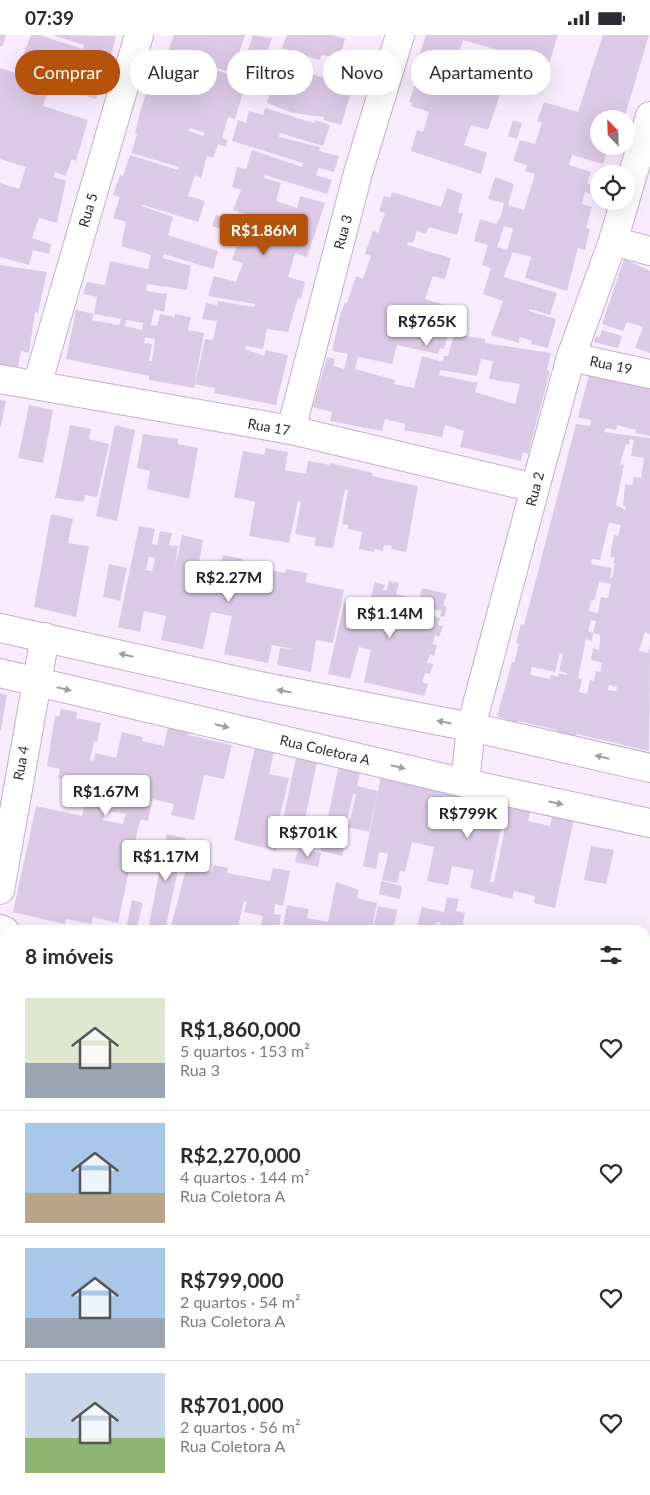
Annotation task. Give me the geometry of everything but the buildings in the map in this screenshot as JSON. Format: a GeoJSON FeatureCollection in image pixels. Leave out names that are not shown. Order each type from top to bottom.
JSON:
{"type":"FeatureCollection","features":[{"type":"Feature","properties":{"kind":"street","name":"Rua 5"},"geometry":{"type":"LineString","coordinates":[[37,385],[139,35]]}},
{"type":"Feature","properties":{"kind":"street","name":"Rua 3"},"geometry":{"type":"LineString","coordinates":[[291,430],[358,173],[400,35]]}},
{"type":"Feature","properties":{"kind":"street"},"geometry":{"type":"LineString","coordinates":[[635,167],[650,116]]}},
{"type":"Feature","properties":{"kind":"street","name":"Rua 2"},"geometry":{"type":"LineString","coordinates":[[465,783],[471,727],[535,488],[571,357],[622,210]]}},
{"type":"Feature","properties":{"kind":"street"},"geometry":{"type":"LineString","coordinates":[[613,241],[650,251]]}},
{"type":"Feature","properties":{"kind":"street","name":"Rua 19"},"geometry":{"type":"LineString","coordinates":[[571,357],[650,374]]}},
{"type":"Feature","properties":{"kind":"street","name":"Rua 17"},"geometry":{"type":"LineString","coordinates":[[0,379],[291,430],[535,488]]}},
{"type":"Feature","properties":{"kind":"street"},"geometry":{"type":"LineString","coordinates":[[0,628],[260,686],[471,727],[650,768]]}},
{"type":"Feature","properties":{"kind":"street","name":"Rua 4"},"geometry":{"type":"LineString","coordinates":[[0,890],[35,682],[45,637]]}},
{"type":"Feature","properties":{"kind":"street","name":"Rua Coletora A"},"geometry":{"type":"LineString","coordinates":[[0,673],[465,783],[650,823]]}}]}
